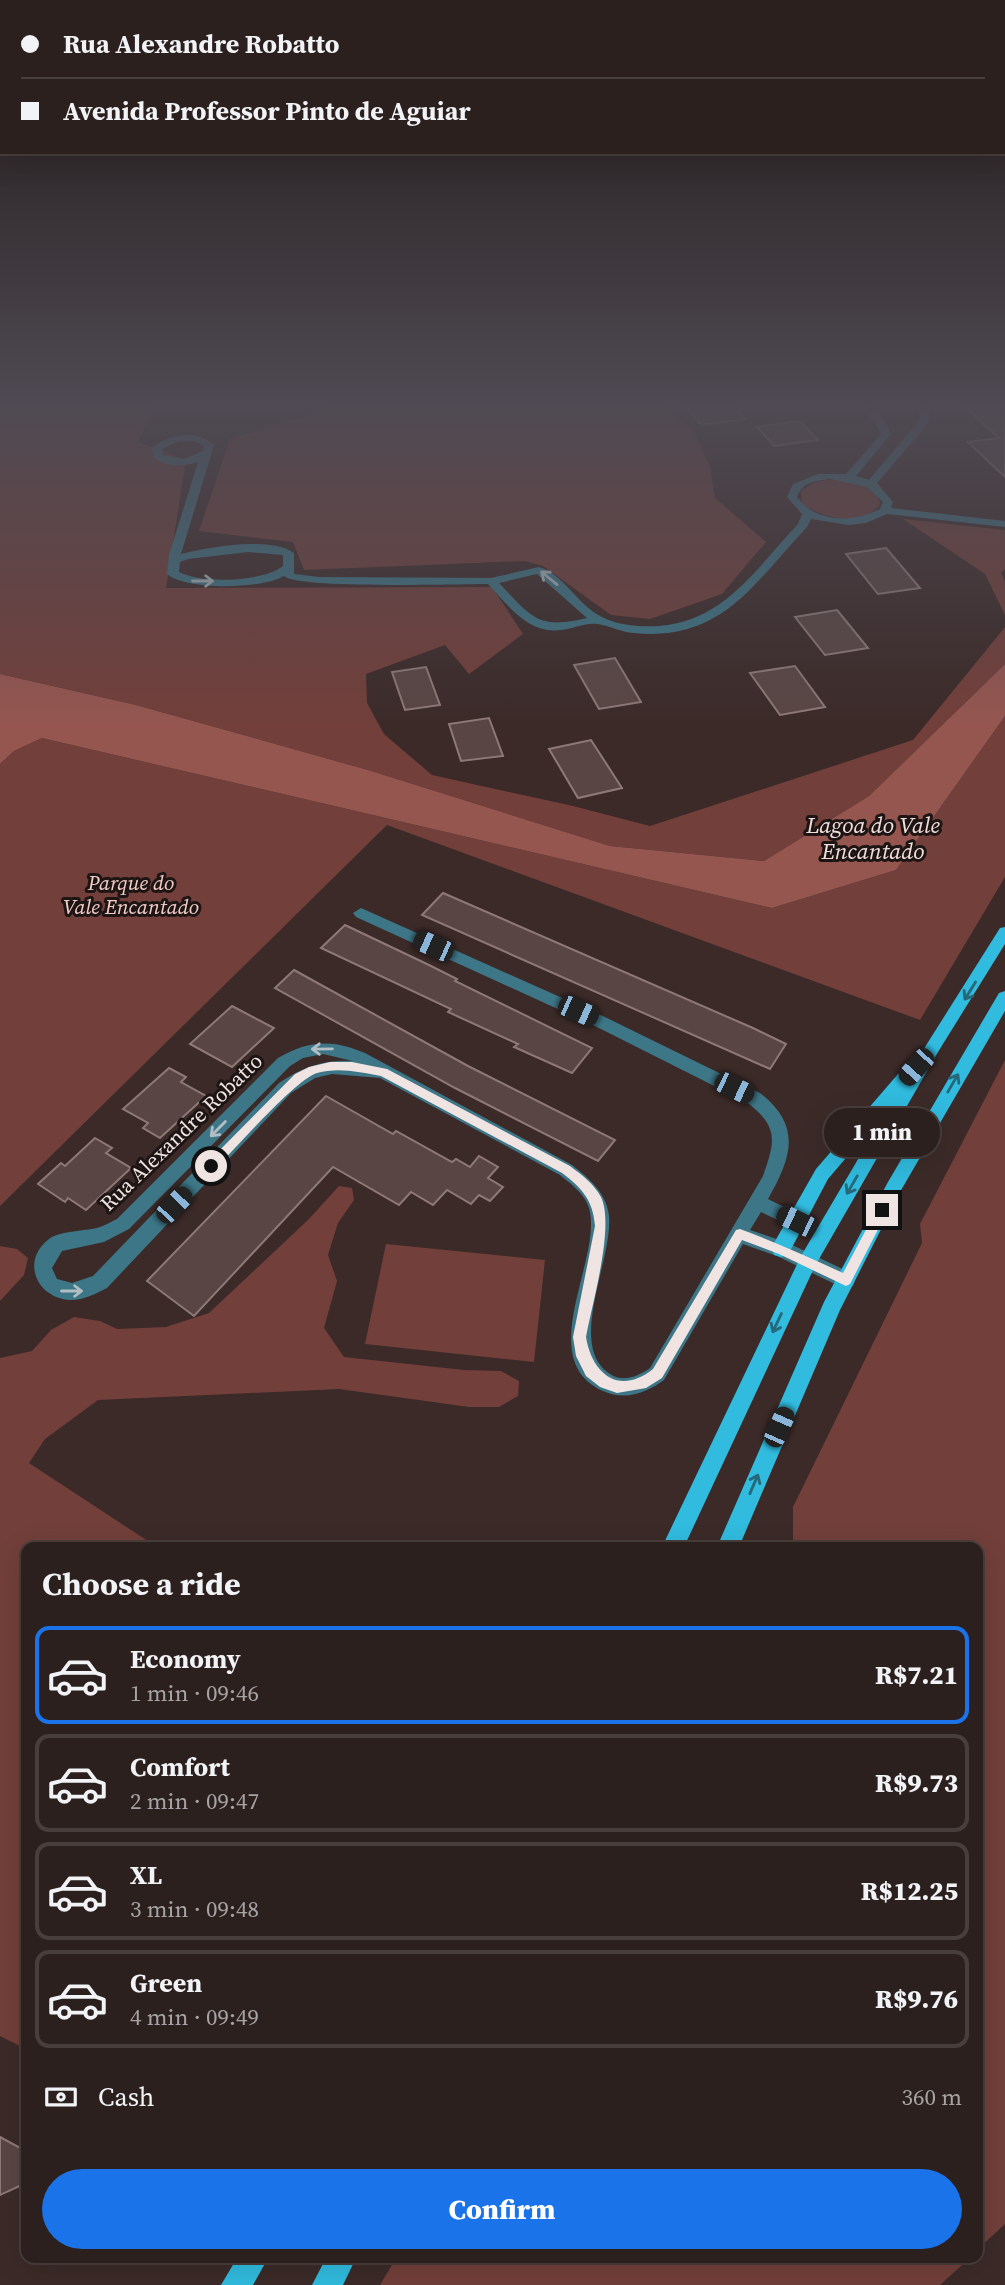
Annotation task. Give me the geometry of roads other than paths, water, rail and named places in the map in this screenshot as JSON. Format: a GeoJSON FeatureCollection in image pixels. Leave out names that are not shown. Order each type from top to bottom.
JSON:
{"type":"FeatureCollection","features":[{"type":"Feature","properties":{"kind":"main road"},"geometry":{"type":"LineString","coordinates":[[675,1542],[808,1262],[932,1048],[1005,932]]}},
{"type":"Feature","properties":{"kind":"main road"},"geometry":{"type":"LineString","coordinates":[[730,1542],[822,1328],[846,1280],[894,1187],[1005,997]]}},
{"type":"Feature","properties":{"kind":"main road"},"geometry":{"type":"LineString","coordinates":[[781,1249],[827,1166],[932,1048]]}},
{"type":"Feature","properties":{"kind":"main road"},"geometry":{"type":"LineString","coordinates":[[236,2285],[251,2263]]}},
{"type":"Feature","properties":{"kind":"main road"},"geometry":{"type":"LineString","coordinates":[[327,2285],[339,2263]]}},
{"type":"Feature","properties":{"kind":"street"},"geometry":{"type":"LineString","coordinates":[[189,511],[175,555],[173,574],[181,579],[304,583],[319,580]]}},
{"type":"Feature","properties":{"kind":"street"},"geometry":{"type":"LineString","coordinates":[[800,511],[806,519]]}},
{"type":"Feature","properties":{"kind":"street"},"geometry":{"type":"LineString","coordinates":[[806,519],[839,522],[867,520],[885,511],[1005,524]]}},
{"type":"Feature","properties":{"kind":"street"},"geometry":{"type":"LineString","coordinates":[[982,511],[1005,514]]}},
{"type":"Feature","properties":{"kind":"street"},"geometry":{"type":"LineString","coordinates":[[182,536],[192,547],[282,551],[290,558],[290,577],[319,580],[491,581],[539,570],[597,619],[612,626],[638,631],[671,628],[713,614],[735,600],[806,519]]}},
{"type":"Feature","properties":{"kind":"street"},"geometry":{"type":"LineString","coordinates":[[175,560],[190,553],[214,550]]}},
{"type":"Feature","properties":{"kind":"street"},"geometry":{"type":"LineString","coordinates":[[249,581],[272,578],[288,567]]}},
{"type":"Feature","properties":{"kind":"street"},"geometry":{"type":"LineString","coordinates":[[491,581],[528,619],[539,626],[558,629],[597,619]]}},
{"type":"Feature","properties":{"kind":"street","name":"Rua Alexandre Robatto"},"geometry":{"type":"LineString","coordinates":[[361,913],[601,1022],[762,1103],[778,1120],[783,1132],[782,1144],[771,1178],[657,1374],[646,1382],[629,1387],[604,1383],[590,1371],[582,1356],[579,1337],[601,1226],[596,1199],[583,1183],[566,1170],[384,1072],[364,1058],[335,1049],[320,1047],[297,1053],[123,1224],[104,1234],[56,1244],[44,1261],[42,1271],[46,1280],[63,1293],[89,1290],[100,1282],[285,1088],[299,1077],[330,1066],[352,1066],[384,1072]]}},
{"type":"Feature","properties":{"kind":"street"},"geometry":{"type":"LineString","coordinates":[[758,1202],[796,1221]]}},
{"type":"Feature","properties":{"kind":"street"},"geometry":{"type":"LineString","coordinates":[[740,1234],[781,1249],[846,1280]]}},
{"type":"Feature","properties":{"kind":"water","name":"Lagoa do Vale Encantado"},"geometry":{"type":"Polygon","coordinates":[[[1005,664],[1005,716],[896,870],[772,908],[42,738],[14,751],[0,764],[0,674],[136,705],[368,770],[610,846],[764,861],[869,796],[1005,664]]]}},
{"type":"Feature","properties":{"kind":"park label","name":"Parque do Vale Encantado"},"geometry":{"type":"Point","coordinates":[131,894]}}]}
